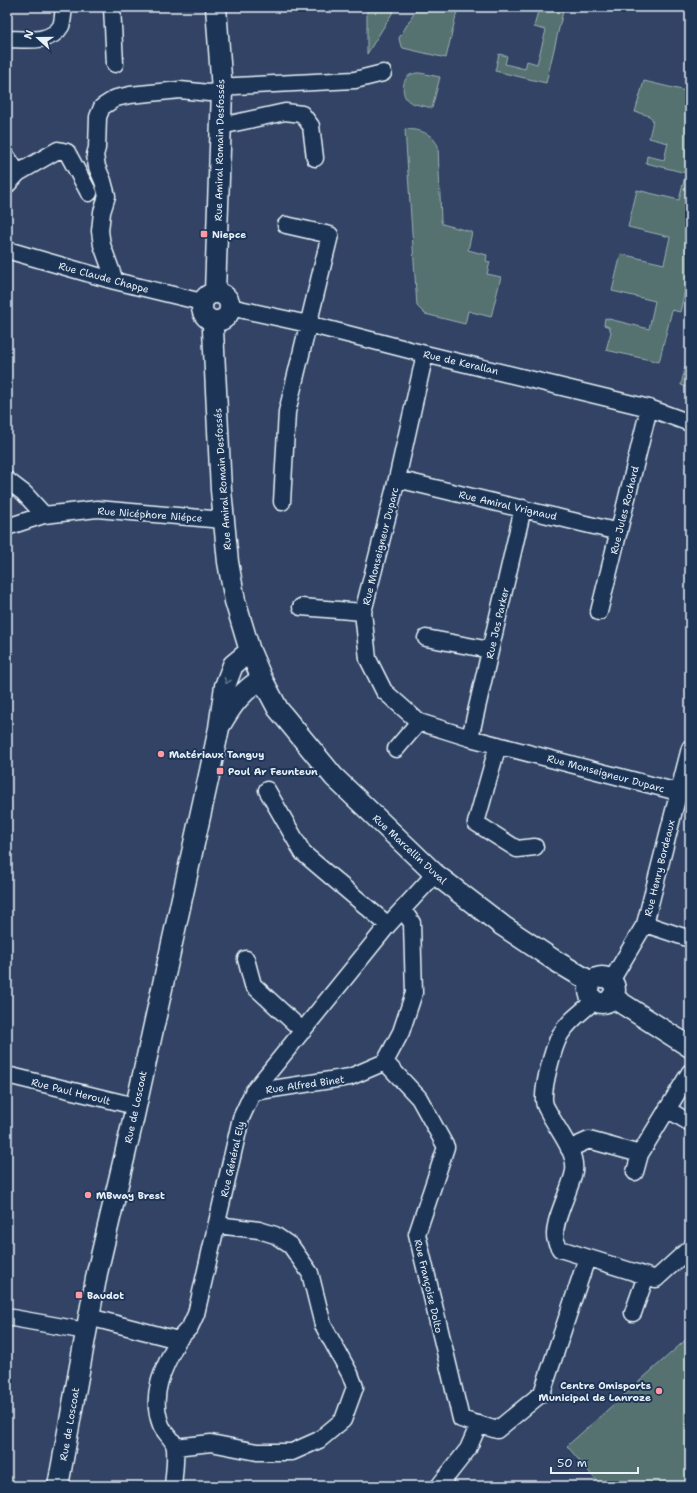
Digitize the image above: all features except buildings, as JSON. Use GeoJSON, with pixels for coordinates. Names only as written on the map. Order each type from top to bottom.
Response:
{"type":"FeatureCollection","features":[{"type":"Feature","properties":{"kind":"main road","name":"Rue Amiral Romain Desfossés"},"geometry":{"type":"LineString","coordinates":[[216,7],[222,90],[209,297],[202,310],[207,318],[214,321],[213,336],[223,520],[235,601],[250,651],[262,679]]}},
{"type":"Feature","properties":{"kind":"main road"},"geometry":{"type":"LineString","coordinates":[[209,297],[222,294],[226,296],[230,307],[228,314],[225,317],[218,321],[214,321]]}},
{"type":"Feature","properties":{"kind":"main road","name":"Rue de Loscoat"},"geometry":{"type":"LineString","coordinates":[[58,1486],[97,1273],[219,728],[225,686],[233,665],[250,651]]}},
{"type":"Feature","properties":{"kind":"main road","name":"Rue de Loscoat"},"geometry":{"type":"LineString","coordinates":[[219,728],[230,708],[245,690],[262,679]]}},
{"type":"Feature","properties":{"kind":"main road","name":"Rue Marcellin Duval"},"geometry":{"type":"LineString","coordinates":[[262,679],[278,708],[334,777],[435,874],[503,926],[690,1047]]}},
{"type":"Feature","properties":{"kind":"street"},"geometry":{"type":"LineString","coordinates":[[7,39],[46,38],[55,33],[61,25],[64,7]]}},
{"type":"Feature","properties":{"kind":"street"},"geometry":{"type":"LineString","coordinates":[[112,7],[114,64]]}},
{"type":"Feature","properties":{"kind":"street"},"geometry":{"type":"LineString","coordinates":[[115,281],[102,245],[100,231],[102,212],[107,196],[97,167],[95,155],[97,148],[98,116],[102,106],[116,98],[130,95],[180,90],[209,93],[235,86],[355,80],[383,73]]}},
{"type":"Feature","properties":{"kind":"street"},"geometry":{"type":"LineString","coordinates":[[220,126],[285,112],[302,114],[311,126],[315,158]]}},
{"type":"Feature","properties":{"kind":"street"},"geometry":{"type":"LineString","coordinates":[[7,185],[18,173],[58,150],[67,152],[90,194]]}},
{"type":"Feature","properties":{"kind":"street"},"geometry":{"type":"LineString","coordinates":[[7,157],[18,173]]}},
{"type":"Feature","properties":{"kind":"street"},"geometry":{"type":"LineString","coordinates":[[282,502],[287,412],[330,235],[286,225]]}},
{"type":"Feature","properties":{"kind":"street","name":"Rue Claude Chappe"},"geometry":{"type":"LineString","coordinates":[[7,250],[115,281],[209,297]]}},
{"type":"Feature","properties":{"kind":"street","name":"Rue de Kerallan"},"geometry":{"type":"LineString","coordinates":[[230,307],[308,324],[650,408],[690,423]]}},
{"type":"Feature","properties":{"kind":"street","name":"Rue Monseigneur Duparc"},"geometry":{"type":"LineString","coordinates":[[426,354],[397,479],[363,612],[368,659],[384,691],[419,722],[470,738],[678,792]]}},
{"type":"Feature","properties":{"kind":"street","name":"Rue Jules Rochard"},"geometry":{"type":"LineString","coordinates":[[599,612],[650,408]]}},
{"type":"Feature","properties":{"kind":"street","name":"Rue Amiral Vrignaud"},"geometry":{"type":"LineString","coordinates":[[397,479],[619,532]]}},
{"type":"Feature","properties":{"kind":"street"},"geometry":{"type":"LineString","coordinates":[[7,480],[24,493],[44,515]]}},
{"type":"Feature","properties":{"kind":"street","name":"Rue Jos Parker"},"geometry":{"type":"LineString","coordinates":[[470,738],[523,508]]}},
{"type":"Feature","properties":{"kind":"street","name":"Rue Nicéphore Niépce"},"geometry":{"type":"LineString","coordinates":[[7,527],[44,515],[96,509],[223,520]]}},
{"type":"Feature","properties":{"kind":"street"},"geometry":{"type":"LineString","coordinates":[[301,608],[363,612]]}},
{"type":"Feature","properties":{"kind":"street"},"geometry":{"type":"LineString","coordinates":[[426,638],[490,650]]}},
{"type":"Feature","properties":{"kind":"street"},"geometry":{"type":"LineString","coordinates":[[396,749],[419,722]]}},
{"type":"Feature","properties":{"kind":"street"},"geometry":{"type":"LineString","coordinates":[[498,745],[476,824],[517,849],[535,846]]}},
{"type":"Feature","properties":{"kind":"street","name":"Rue Henry Bordeaux"},"geometry":{"type":"LineString","coordinates":[[646,1276],[560,1249],[555,1241],[555,1230],[574,1171],[573,1160],[569,1149],[547,1110],[544,1101],[544,1091],[554,1048],[561,1034],[602,990],[645,924],[690,748]]}},
{"type":"Feature","properties":{"kind":"street"},"geometry":{"type":"LineString","coordinates":[[267,790],[303,853],[388,925]]}},
{"type":"Feature","properties":{"kind":"street","name":"Rue Général Ely"},"geometry":{"type":"LineString","coordinates":[[175,1447],[162,1426],[156,1405],[161,1377],[164,1367],[178,1340],[190,1327],[196,1314],[241,1118],[253,1092],[388,925],[435,874]]}},
{"type":"Feature","properties":{"kind":"street"},"geometry":{"type":"LineString","coordinates":[[385,1062],[401,1032],[414,993],[412,924],[403,910]]}},
{"type":"Feature","properties":{"kind":"street"},"geometry":{"type":"LineString","coordinates":[[645,924],[690,939]]}},
{"type":"Feature","properties":{"kind":"street"},"geometry":{"type":"LineString","coordinates":[[246,959],[253,985],[303,1031]]}},
{"type":"Feature","properties":{"kind":"street","name":"Rue Alfred Binet"},"geometry":{"type":"LineString","coordinates":[[253,1092],[350,1077],[385,1062]]}},
{"type":"Feature","properties":{"kind":"street","name":"Rue Françoise Dolto"},"geometry":{"type":"LineString","coordinates":[[385,1062],[419,1098],[446,1147],[417,1234],[461,1419],[497,1430],[542,1393],[587,1258]]}},
{"type":"Feature","properties":{"kind":"street"},"geometry":{"type":"LineString","coordinates":[[635,1172],[640,1154],[690,1072]]}},
{"type":"Feature","properties":{"kind":"street","name":"Rue Paul Heroult"},"geometry":{"type":"LineString","coordinates":[[7,1075],[135,1106]]}},
{"type":"Feature","properties":{"kind":"street"},"geometry":{"type":"LineString","coordinates":[[667,1109],[690,1123]]}},
{"type":"Feature","properties":{"kind":"street"},"geometry":{"type":"LineString","coordinates":[[569,1149],[589,1140],[640,1154]]}},
{"type":"Feature","properties":{"kind":"street"},"geometry":{"type":"LineString","coordinates":[[173,1486],[175,1447],[211,1443],[257,1452],[292,1452],[319,1440],[343,1420],[355,1387],[350,1374],[323,1325],[310,1273],[291,1246],[275,1235],[259,1230],[217,1225]]}},
{"type":"Feature","properties":{"kind":"street"},"geometry":{"type":"LineString","coordinates":[[633,1314],[646,1276],[656,1279],[690,1248]]}},
{"type":"Feature","properties":{"kind":"street"},"geometry":{"type":"LineString","coordinates":[[7,1317],[88,1324],[178,1340]]}},
{"type":"Feature","properties":{"kind":"street"},"geometry":{"type":"LineString","coordinates":[[439,1486],[468,1449],[479,1424]]}},
{"type":"Feature","properties":{"kind":"green space"},"geometry":{"type":"Polygon","coordinates":[[[367,7],[396,7],[367,54],[367,7]]]}},
{"type":"Feature","properties":{"kind":"green space"},"geometry":{"type":"Polygon","coordinates":[[[418,7],[458,7],[446,58],[403,48],[400,43],[399,38],[418,7]]]}},
{"type":"Feature","properties":{"kind":"green space"},"geometry":{"type":"Polygon","coordinates":[[[539,7],[564,7],[546,83],[495,71],[499,54],[507,56],[505,64],[525,69],[527,61],[537,64],[546,30],[534,27],[539,7]]]}},
{"type":"Feature","properties":{"kind":"green space"},"geometry":{"type":"Polygon","coordinates":[[[416,73],[440,77],[432,108],[412,103],[407,100],[405,96],[403,88],[405,81],[407,77],[416,73]]]}},
{"type":"Feature","properties":{"kind":"green space"},"geometry":{"type":"Polygon","coordinates":[[[644,81],[690,92],[690,270],[680,312],[672,310],[659,362],[606,350],[611,332],[609,327],[604,325],[605,318],[649,329],[655,301],[612,291],[621,254],[664,264],[670,237],[628,227],[637,190],[679,200],[686,173],[646,163],[647,156],[664,160],[668,143],[649,138],[652,122],[651,117],[635,112],[644,81]]]}},
{"type":"Feature","properties":{"kind":"green space"},"geometry":{"type":"Polygon","coordinates":[[[405,129],[416,130],[428,135],[438,146],[442,224],[472,232],[468,250],[487,255],[486,261],[490,262],[487,274],[501,277],[491,317],[468,311],[465,324],[425,314],[417,306],[405,129]]]}},
{"type":"Feature","properties":{"kind":"green space"},"geometry":{"type":"Polygon","coordinates":[[[690,347],[690,388],[681,385],[690,347]]]}},
{"type":"Feature","properties":{"kind":"green space","name":"Centre Omisports Municipal de Lanroze"},"geometry":{"type":"Polygon","coordinates":[[[690,1336],[690,1486],[601,1486],[567,1446],[690,1336]]]}},
{"type":"Feature","properties":{"kind":"place","name":"Niepce"},"geometry":{"type":"Point","coordinates":[204,234]}},
{"type":"Feature","properties":{"kind":"place","name":"Matériaux Tanguy"},"geometry":{"type":"Point","coordinates":[161,754]}},
{"type":"Feature","properties":{"kind":"place","name":"Poul Ar Feunteun"},"geometry":{"type":"Point","coordinates":[220,771]}},
{"type":"Feature","properties":{"kind":"place","name":"MBway Brest"},"geometry":{"type":"Point","coordinates":[88,1195]}},
{"type":"Feature","properties":{"kind":"place","name":"Baudot"},"geometry":{"type":"Point","coordinates":[79,1295]}},
{"type":"Feature","properties":{"kind":"place","name":"Centre Omisports Municipal de Lanroze"},"geometry":{"type":"Point","coordinates":[659,1391]}}]}
